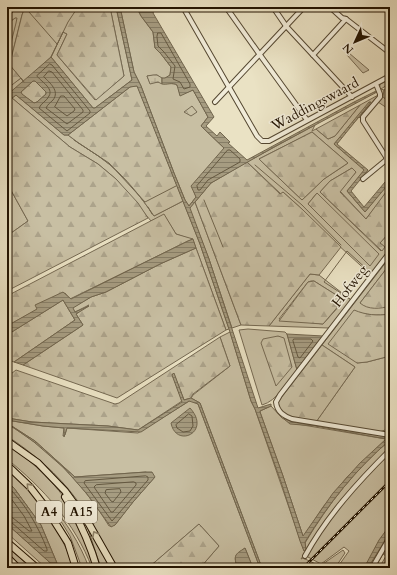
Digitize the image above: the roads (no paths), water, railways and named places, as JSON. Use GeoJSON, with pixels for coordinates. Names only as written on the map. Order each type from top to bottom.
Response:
{"type":"FeatureCollection","features":[{"type":"Feature","properties":{"kind":"highway","name":"A15"},"geometry":{"type":"LineString","coordinates":[[7,441],[38,463],[65,490],[90,524],[114,568]]}},
{"type":"Feature","properties":{"kind":"highway","name":"A15"},"geometry":{"type":"LineString","coordinates":[[38,463],[60,489],[79,519],[92,550],[97,568]]}},
{"type":"Feature","properties":{"kind":"highway","name":"A4"},"geometry":{"type":"LineString","coordinates":[[7,465],[30,487],[44,505],[68,543],[76,568]]}},
{"type":"Feature","properties":{"kind":"highway"},"geometry":{"type":"LineString","coordinates":[[7,542],[37,568]]}},
{"type":"Feature","properties":{"kind":"highway"},"geometry":{"type":"LineString","coordinates":[[7,557],[18,568]]}},
{"type":"Feature","properties":{"kind":"street"},"geometry":{"type":"LineString","coordinates":[[183,7],[230,88]]}},
{"type":"Feature","properties":{"kind":"street"},"geometry":{"type":"LineString","coordinates":[[226,7],[308,120]]}},
{"type":"Feature","properties":{"kind":"street"},"geometry":{"type":"LineString","coordinates":[[273,7],[286,26],[352,97]]}},
{"type":"Feature","properties":{"kind":"street"},"geometry":{"type":"LineString","coordinates":[[215,102],[230,88],[304,7]]}},
{"type":"Feature","properties":{"kind":"street"},"geometry":{"type":"LineString","coordinates":[[330,7],[342,18],[346,19],[390,53]]}},
{"type":"Feature","properties":{"kind":"street"},"geometry":{"type":"LineString","coordinates":[[313,55],[346,19]]}},
{"type":"Feature","properties":{"kind":"street","name":"Waddingswaard"},"geometry":{"type":"LineString","coordinates":[[230,88],[257,136],[262,141],[269,141],[390,76]]}},
{"type":"Feature","properties":{"kind":"street"},"geometry":{"type":"LineString","coordinates":[[363,179],[386,160],[386,157],[363,121],[363,117],[380,97],[376,84]]}},
{"type":"Feature","properties":{"kind":"street","name":"Hofweg"},"geometry":{"type":"LineString","coordinates":[[389,435],[292,419],[283,414],[276,402],[390,252]]}},
{"type":"Feature","properties":{"kind":"street"},"geometry":{"type":"LineString","coordinates":[[305,556],[341,502],[390,450]]}},
{"type":"Feature","properties":{"kind":"street"},"geometry":{"type":"LineString","coordinates":[[372,568],[390,536]]}},
{"type":"Feature","properties":{"kind":"water"},"geometry":{"type":"Polygon","coordinates":[[[116,7],[120,7],[134,72],[141,86],[185,200],[189,206],[196,197],[191,186],[224,148],[201,126],[208,117],[193,90],[180,96],[177,85],[162,84],[162,78],[170,75],[171,67],[155,48],[153,32],[139,12],[141,7],[160,7],[153,13],[214,117],[206,126],[217,136],[220,132],[230,142],[228,143],[247,160],[354,102],[376,91],[377,92],[274,147],[211,183],[190,208],[209,259],[258,408],[271,404],[271,406],[260,412],[303,536],[333,493],[360,463],[386,439],[315,426],[290,424],[284,418],[292,422],[390,436],[390,440],[365,463],[333,500],[305,542],[306,550],[304,551],[281,482],[251,401],[229,329],[200,244],[137,86],[130,87],[68,135],[64,135],[16,95],[7,102],[7,95],[51,57],[93,108],[132,80],[116,7]],[[33,81],[21,92],[34,103],[46,94],[46,92],[35,81],[33,81]]]}},
{"type":"Feature","properties":{"kind":"water"},"geometry":{"type":"Polygon","coordinates":[[[369,102],[371,102],[337,144],[368,170],[351,191],[364,207],[385,182],[390,186],[390,189],[386,187],[365,212],[347,191],[364,170],[334,144],[369,102]]]}},
{"type":"Feature","properties":{"kind":"water"},"geometry":{"type":"Polygon","coordinates":[[[193,239],[196,248],[160,264],[106,292],[91,297],[73,308],[75,312],[89,306],[76,314],[83,325],[23,365],[14,362],[75,320],[63,300],[7,335],[7,326],[37,309],[35,305],[63,292],[71,299],[193,239]]]}},
{"type":"Feature","properties":{"kind":"water"},"geometry":{"type":"Polygon","coordinates":[[[287,334],[323,336],[297,370],[287,334]]]}},
{"type":"Feature","properties":{"kind":"water"},"geometry":{"type":"Polygon","coordinates":[[[174,373],[184,400],[191,398],[200,403],[262,568],[260,568],[198,404],[189,401],[141,432],[67,428],[64,437],[64,428],[7,420],[7,418],[32,422],[108,426],[138,430],[182,402],[172,375],[174,373]]]}},
{"type":"Feature","properties":{"kind":"water"},"geometry":{"type":"Polygon","coordinates":[[[190,408],[196,417],[197,424],[195,430],[191,434],[185,436],[179,435],[174,431],[171,423],[190,408]]]}},
{"type":"Feature","properties":{"kind":"water"},"geometry":{"type":"Polygon","coordinates":[[[7,423],[35,441],[75,477],[152,472],[155,477],[115,525],[111,527],[87,494],[64,468],[34,442],[7,423]]]}},
{"type":"Feature","properties":{"kind":"water"},"geometry":{"type":"Polygon","coordinates":[[[7,481],[14,488],[41,525],[59,568],[56,568],[7,524],[7,481]]]}},
{"type":"Feature","properties":{"kind":"water"},"geometry":{"type":"Polygon","coordinates":[[[390,525],[387,535],[368,568],[364,568],[379,540],[390,525]]]}},
{"type":"Feature","properties":{"kind":"water"},"geometry":{"type":"Polygon","coordinates":[[[245,548],[253,568],[237,568],[235,560],[236,556],[245,548]]]}},
{"type":"Feature","properties":{"kind":"waterway"},"geometry":{"type":"LineString","coordinates":[[7,18],[18,7]]}},
{"type":"Feature","properties":{"kind":"waterway"},"geometry":{"type":"LineString","coordinates":[[51,57],[68,22],[78,7]]}},
{"type":"Feature","properties":{"kind":"waterway"},"geometry":{"type":"LineString","coordinates":[[29,12],[57,44]]}},
{"type":"Feature","properties":{"kind":"waterway"},"geometry":{"type":"LineString","coordinates":[[9,64],[24,82]]}},
{"type":"Feature","properties":{"kind":"waterway"},"geometry":{"type":"LineString","coordinates":[[74,140],[109,163],[145,202],[176,186]]}},
{"type":"Feature","properties":{"kind":"waterway"},"geometry":{"type":"LineString","coordinates":[[255,165],[302,205],[341,245]]}},
{"type":"Feature","properties":{"kind":"waterway"},"geometry":{"type":"LineString","coordinates":[[204,200],[223,247]]}},
{"type":"Feature","properties":{"kind":"waterway"},"geometry":{"type":"LineString","coordinates":[[148,207],[152,214]]}},
{"type":"Feature","properties":{"kind":"waterway"},"geometry":{"type":"LineString","coordinates":[[350,299],[324,282],[347,251],[370,272]]}},
{"type":"Feature","properties":{"kind":"railway"},"geometry":{"type":"LineString","coordinates":[[303,568],[390,481]]}}]}
